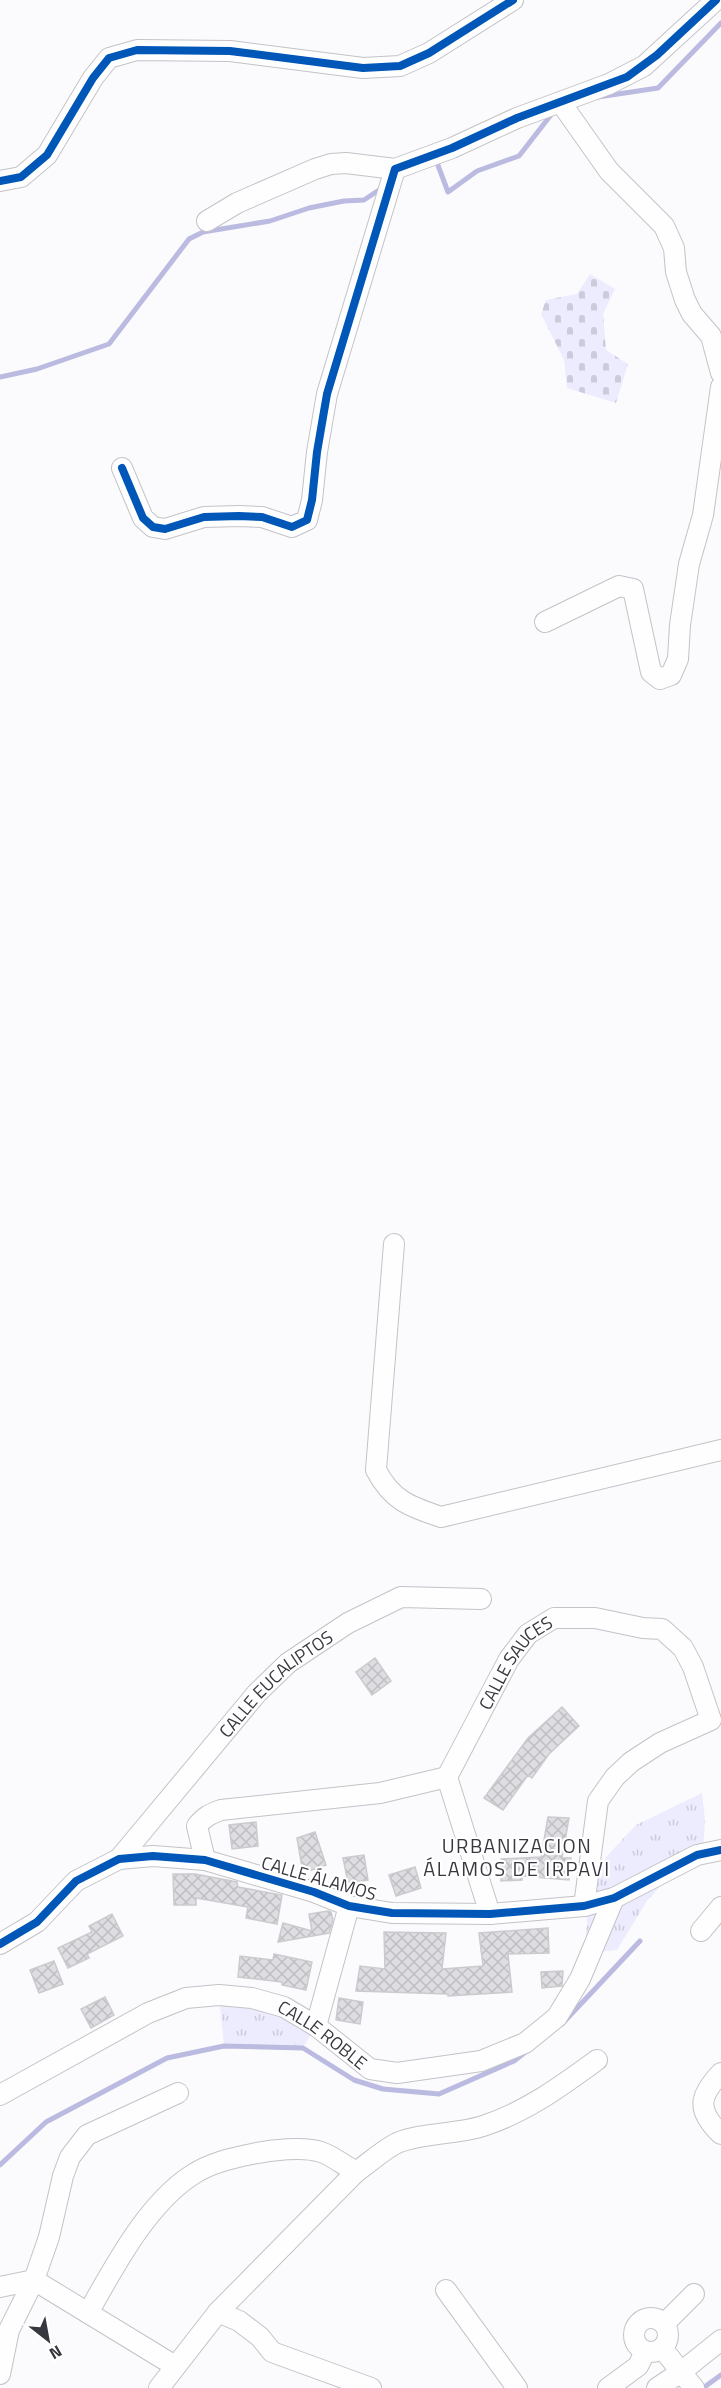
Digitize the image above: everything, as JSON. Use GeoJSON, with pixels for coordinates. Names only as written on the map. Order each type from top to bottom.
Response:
{"type":"FeatureCollection","features":[{"type":"Feature","properties":{"kind":"street"},"geometry":{"type":"LineString","coordinates":[[0,181],[21,177],[47,155],[93,78],[109,58],[137,50],[230,51],[363,68],[400,66],[429,53],[513,0]]}},
{"type":"Feature","properties":{"kind":"street"},"geometry":{"type":"LineString","coordinates":[[207,221],[237,203],[298,175],[331,164],[362,164],[395,169],[452,148],[517,118],[627,77],[644,66],[716,0]]}},
{"type":"Feature","properties":{"kind":"street"},"geometry":{"type":"LineString","coordinates":[[561,103],[609,171],[664,226],[674,248],[676,272],[685,300],[692,314],[711,336],[721,373]]}},
{"type":"Feature","properties":{"kind":"street"},"geometry":{"type":"LineString","coordinates":[[122,468],[143,518],[153,527],[165,529],[204,517],[262,517],[292,527],[307,520],[312,500],[327,394],[395,169]]}},
{"type":"Feature","properties":{"kind":"street"},"geometry":{"type":"LineString","coordinates":[[545,621],[619,586],[633,589],[651,672],[660,679],[671,675],[678,659],[680,625],[689,564],[712,514],[721,387]]}},
{"type":"Feature","properties":{"kind":"street"},"geometry":{"type":"LineString","coordinates":[[394,1244],[376,1470],[383,1482],[408,1506],[441,1517],[721,1450]]}},
{"type":"Feature","properties":{"kind":"street","name":"CALLE EUCALIPTOS"},"geometry":{"type":"LineString","coordinates":[[119,1859],[257,1693],[288,1662],[348,1623],[400,1597],[481,1599]]}},
{"type":"Feature","properties":{"kind":"street","name":"CALLE SAUCES"},"geometry":{"type":"LineString","coordinates":[[447,1777],[509,1659],[528,1634],[554,1617],[595,1618],[643,1628],[662,1629],[683,1648],[693,1667],[711,1720],[660,1743],[631,1762],[615,1777],[598,1801],[584,1906]]}},
{"type":"Feature","properties":{"kind":"street"},"geometry":{"type":"LineString","coordinates":[[205,1860],[197,1826],[203,1818],[221,1810],[380,1793],[447,1777],[490,1914]]}},
{"type":"Feature","properties":{"kind":"street","name":"CALLE ÁLAMOS"},"geometry":{"type":"LineString","coordinates":[[0,1944],[37,1922],[76,1881],[119,1859],[153,1856],[205,1860],[314,1892],[349,1905],[392,1913],[490,1914],[584,1906],[614,1898],[697,1856],[721,1850]]}},
{"type":"Feature","properties":{"kind":"street","name":"CALLE ROBLE"},"geometry":{"type":"LineString","coordinates":[[0,2095],[148,2013],[186,1998],[219,1995],[252,1998],[284,2007],[316,2026],[370,2068],[397,2073],[481,2061],[525,2043],[557,2017],[580,1979],[614,1898]]}},
{"type":"Feature","properties":{"kind":"street"},"geometry":{"type":"LineString","coordinates":[[316,2026],[349,1905]]}},
{"type":"Feature","properties":{"kind":"street"},"geometry":{"type":"LineString","coordinates":[[700,1931],[721,1907]]}},
{"type":"Feature","properties":{"kind":"street"},"geometry":{"type":"LineString","coordinates":[[159,2388],[218,2312],[356,2172],[397,2144],[480,2127],[517,2113],[552,2094],[597,2060]]}},
{"type":"Feature","properties":{"kind":"street"},"geometry":{"type":"LineString","coordinates":[[721,2073],[704,2095],[702,2103],[704,2114],[721,2134]]}},
{"type":"Feature","properties":{"kind":"street"},"geometry":{"type":"LineString","coordinates":[[0,2374],[9,2330],[34,2280],[49,2236],[63,2176],[76,2150],[87,2135],[178,2093]]}},
{"type":"Feature","properties":{"kind":"street"},"geometry":{"type":"LineString","coordinates":[[88,2313],[142,2226],[183,2181],[202,2169],[260,2152],[299,2150],[320,2151],[356,2172]]}},
{"type":"Feature","properties":{"kind":"street"},"geometry":{"type":"LineString","coordinates":[[0,2287],[34,2280],[176,2366]]}},
{"type":"Feature","properties":{"kind":"street"},"geometry":{"type":"LineString","coordinates":[[446,2290],[517,2388]]}},
{"type":"Feature","properties":{"kind":"street"},"geometry":{"type":"LineString","coordinates":[[664,2324],[694,2294]]}},
{"type":"Feature","properties":{"kind":"street"},"geometry":{"type":"LineString","coordinates":[[218,2312],[238,2321],[260,2337],[272,2352],[371,2388]]}},
{"type":"Feature","properties":{"kind":"street"},"geometry":{"type":"LineString","coordinates":[[608,2388],[638,2366],[654,2350],[667,2341],[668,2332],[664,2324],[657,2319],[648,2319],[640,2323],[635,2330],[634,2339],[638,2347],[654,2350],[687,2379]]}},
{"type":"Feature","properties":{"kind":"street"},"geometry":{"type":"LineString","coordinates":[[657,2388],[687,2379],[721,2340]]}},
{"type":"Feature","properties":{"kind":"green space"},"geometry":{"type":"Polygon","coordinates":[[[590,274],[615,289],[603,314],[606,350],[628,364],[616,403],[567,388],[564,360],[541,314],[546,300],[577,294],[590,274]]]}},
{"type":"Feature","properties":{"kind":"green space"},"geometry":{"type":"Polygon","coordinates":[[[702,1793],[705,1820],[703,1851],[673,1872],[647,1901],[617,1950],[585,1953],[589,1889],[606,1857],[636,1825],[702,1793]]]}},
{"type":"Feature","properties":{"kind":"green space"},"geometry":{"type":"Polygon","coordinates":[[[219,1995],[316,2026],[303,2048],[224,2046],[219,1995]]]}},
{"type":"Feature","properties":{"kind":"building"},"geometry":{"type":"Polygon","coordinates":[[[375,1658],[391,1681],[372,1695],[356,1672],[375,1658]]]}},
{"type":"Feature","properties":{"kind":"building"},"geometry":{"type":"Polygon","coordinates":[[[562,1707],[579,1726],[549,1754],[532,1778],[528,1775],[503,1810],[484,1798],[528,1738],[562,1707]]]}},
{"type":"Feature","properties":{"kind":"building"},"geometry":{"type":"Polygon","coordinates":[[[548,1817],[569,1818],[562,1858],[571,1858],[569,1880],[522,1876],[522,1880],[501,1881],[501,1859],[541,1857],[548,1817]]]}},
{"type":"Feature","properties":{"kind":"building"},"geometry":{"type":"Polygon","coordinates":[[[256,1822],[258,1846],[232,1849],[229,1825],[256,1822]]]}},
{"type":"Feature","properties":{"kind":"building"},"geometry":{"type":"Polygon","coordinates":[[[315,1832],[326,1865],[303,1873],[297,1838],[315,1832]]]}},
{"type":"Feature","properties":{"kind":"building"},"geometry":{"type":"Polygon","coordinates":[[[364,1855],[368,1880],[348,1883],[343,1858],[364,1855]]]}},
{"type":"Feature","properties":{"kind":"building"},"geometry":{"type":"Polygon","coordinates":[[[415,1867],[421,1888],[396,1896],[389,1875],[415,1867]]]}},
{"type":"Feature","properties":{"kind":"building"},"geometry":{"type":"Polygon","coordinates":[[[173,1874],[195,1874],[237,1882],[238,1887],[282,1895],[277,1924],[246,1918],[248,1907],[196,1898],[196,1905],[174,1905],[173,1874]]]}},
{"type":"Feature","properties":{"kind":"building"},"geometry":{"type":"Polygon","coordinates":[[[331,1912],[333,1920],[329,1933],[278,1942],[283,1923],[312,1931],[309,1914],[331,1912]]]}},
{"type":"Feature","properties":{"kind":"building"},"geometry":{"type":"Polygon","coordinates":[[[112,1914],[123,1936],[87,1954],[89,1958],[68,1968],[58,1948],[92,1932],[89,1926],[112,1914]]]}},
{"type":"Feature","properties":{"kind":"building"},"geometry":{"type":"Polygon","coordinates":[[[548,1928],[549,1953],[508,1954],[512,1992],[448,1996],[448,1994],[356,1991],[360,1966],[385,1969],[384,1932],[446,1933],[442,1969],[483,1966],[479,1933],[548,1928]]]}},
{"type":"Feature","properties":{"kind":"building"},"geometry":{"type":"Polygon","coordinates":[[[274,1954],[312,1962],[306,1990],[282,1985],[282,1982],[238,1977],[240,1956],[273,1960],[274,1954]]]}},
{"type":"Feature","properties":{"kind":"building"},"geometry":{"type":"Polygon","coordinates":[[[54,1961],[63,1984],[39,1993],[30,1970],[54,1961]]]}},
{"type":"Feature","properties":{"kind":"building"},"geometry":{"type":"Polygon","coordinates":[[[563,1971],[562,1986],[542,1988],[541,1972],[563,1971]]]}},
{"type":"Feature","properties":{"kind":"building"},"geometry":{"type":"Polygon","coordinates":[[[105,1997],[114,2015],[91,2028],[81,2009],[105,1997]]]}},
{"type":"Feature","properties":{"kind":"building"},"geometry":{"type":"Polygon","coordinates":[[[339,1998],[363,2002],[360,2024],[336,2020],[339,1998]]]}},
{"type":"Feature","properties":{"kind":"waterway"},"geometry":{"type":"LineString","coordinates":[[598,97],[658,88],[721,23]]}},
{"type":"Feature","properties":{"kind":"waterway"},"geometry":{"type":"LineString","coordinates":[[436,160],[448,192],[477,171],[519,156],[554,111]]}},
{"type":"Feature","properties":{"kind":"waterway"},"geometry":{"type":"LineString","coordinates":[[0,377],[37,369],[109,344],[189,239],[203,232],[270,221],[309,208],[344,201],[364,200],[382,188]]}},
{"type":"Feature","properties":{"kind":"waterway"},"geometry":{"type":"LineString","coordinates":[[562,2024],[640,1941]]}},
{"type":"Feature","properties":{"kind":"waterway"},"geometry":{"type":"LineString","coordinates":[[0,2165],[46,2122],[167,2058],[224,2046],[303,2048],[354,2080],[383,2089],[439,2094],[514,2061],[528,2050]]}},
{"type":"Feature","properties":{"kind":"waterway"},"geometry":{"type":"LineString","coordinates":[[703,2388],[721,2375]]}},
{"type":"Feature","properties":{"kind":"cycle path"},"geometry":{"type":"LineString","coordinates":[[0,181],[21,177],[47,155],[93,78],[109,58],[137,50],[230,51],[363,68],[400,66],[429,53],[513,0]]}},
{"type":"Feature","properties":{"kind":"cycle path"},"geometry":{"type":"LineString","coordinates":[[122,468],[143,518],[153,527],[165,529],[204,517],[262,517],[292,527],[307,520],[312,500],[327,394],[395,169],[452,148],[517,118],[627,77],[657,55],[716,0]]}},
{"type":"Feature","properties":{"kind":"cycle path"},"geometry":{"type":"LineString","coordinates":[[0,1944],[37,1922],[76,1881],[119,1859],[153,1856],[205,1860],[314,1892],[349,1906],[392,1913],[490,1914],[584,1906],[614,1898],[697,1855],[721,1850]]}},
{"type":"Feature","properties":{"kind":"district","name":"URBANIZACION ÁLAMOS DE IRPAVI"},"geometry":{"type":"Point","coordinates":[517,1856]}}]}
